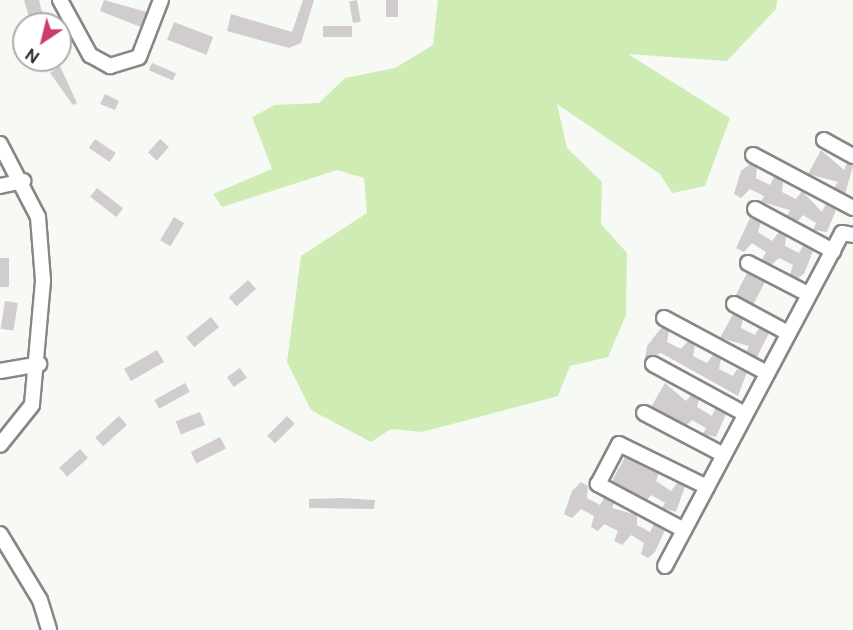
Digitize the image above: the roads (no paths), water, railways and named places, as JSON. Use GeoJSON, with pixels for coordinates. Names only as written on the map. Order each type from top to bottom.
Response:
{"type":"FeatureCollection","features":[{"type":"Feature","properties":{"kind":"street"},"geometry":{"type":"LineString","coordinates":[[60,0],[90,55],[110,66],[139,57],[161,0]]}},
{"type":"Feature","properties":{"kind":"street"},"geometry":{"type":"LineString","coordinates":[[824,140],[853,156]]}},
{"type":"Feature","properties":{"kind":"street"},"geometry":{"type":"LineString","coordinates":[[0,144],[23,181],[41,235],[39,364],[31,408],[0,445]]}},
{"type":"Feature","properties":{"kind":"street"},"geometry":{"type":"LineString","coordinates":[[665,566],[808,294],[833,251],[848,234],[853,210],[753,155]]}},
{"type":"Feature","properties":{"kind":"street"},"geometry":{"type":"LineString","coordinates":[[0,186],[23,181]]}},
{"type":"Feature","properties":{"kind":"street"},"geometry":{"type":"LineString","coordinates":[[755,209],[833,251]]}},
{"type":"Feature","properties":{"kind":"street"},"geometry":{"type":"LineString","coordinates":[[748,263],[808,294]]}},
{"type":"Feature","properties":{"kind":"street"},"geometry":{"type":"LineString","coordinates":[[734,304],[788,333]]}},
{"type":"Feature","properties":{"kind":"street"},"geometry":{"type":"LineString","coordinates":[[664,318],[767,373]]}},
{"type":"Feature","properties":{"kind":"street"},"geometry":{"type":"LineString","coordinates":[[0,372],[39,364]]}},
{"type":"Feature","properties":{"kind":"street"},"geometry":{"type":"LineString","coordinates":[[652,364],[745,414]]}},
{"type":"Feature","properties":{"kind":"street"},"geometry":{"type":"LineString","coordinates":[[644,413],[724,455]]}},
{"type":"Feature","properties":{"kind":"street"},"geometry":{"type":"LineString","coordinates":[[684,530],[598,484],[619,444],[707,487]]}},
{"type":"Feature","properties":{"kind":"street"},"geometry":{"type":"LineString","coordinates":[[0,534],[40,600],[49,630]]}}]}
